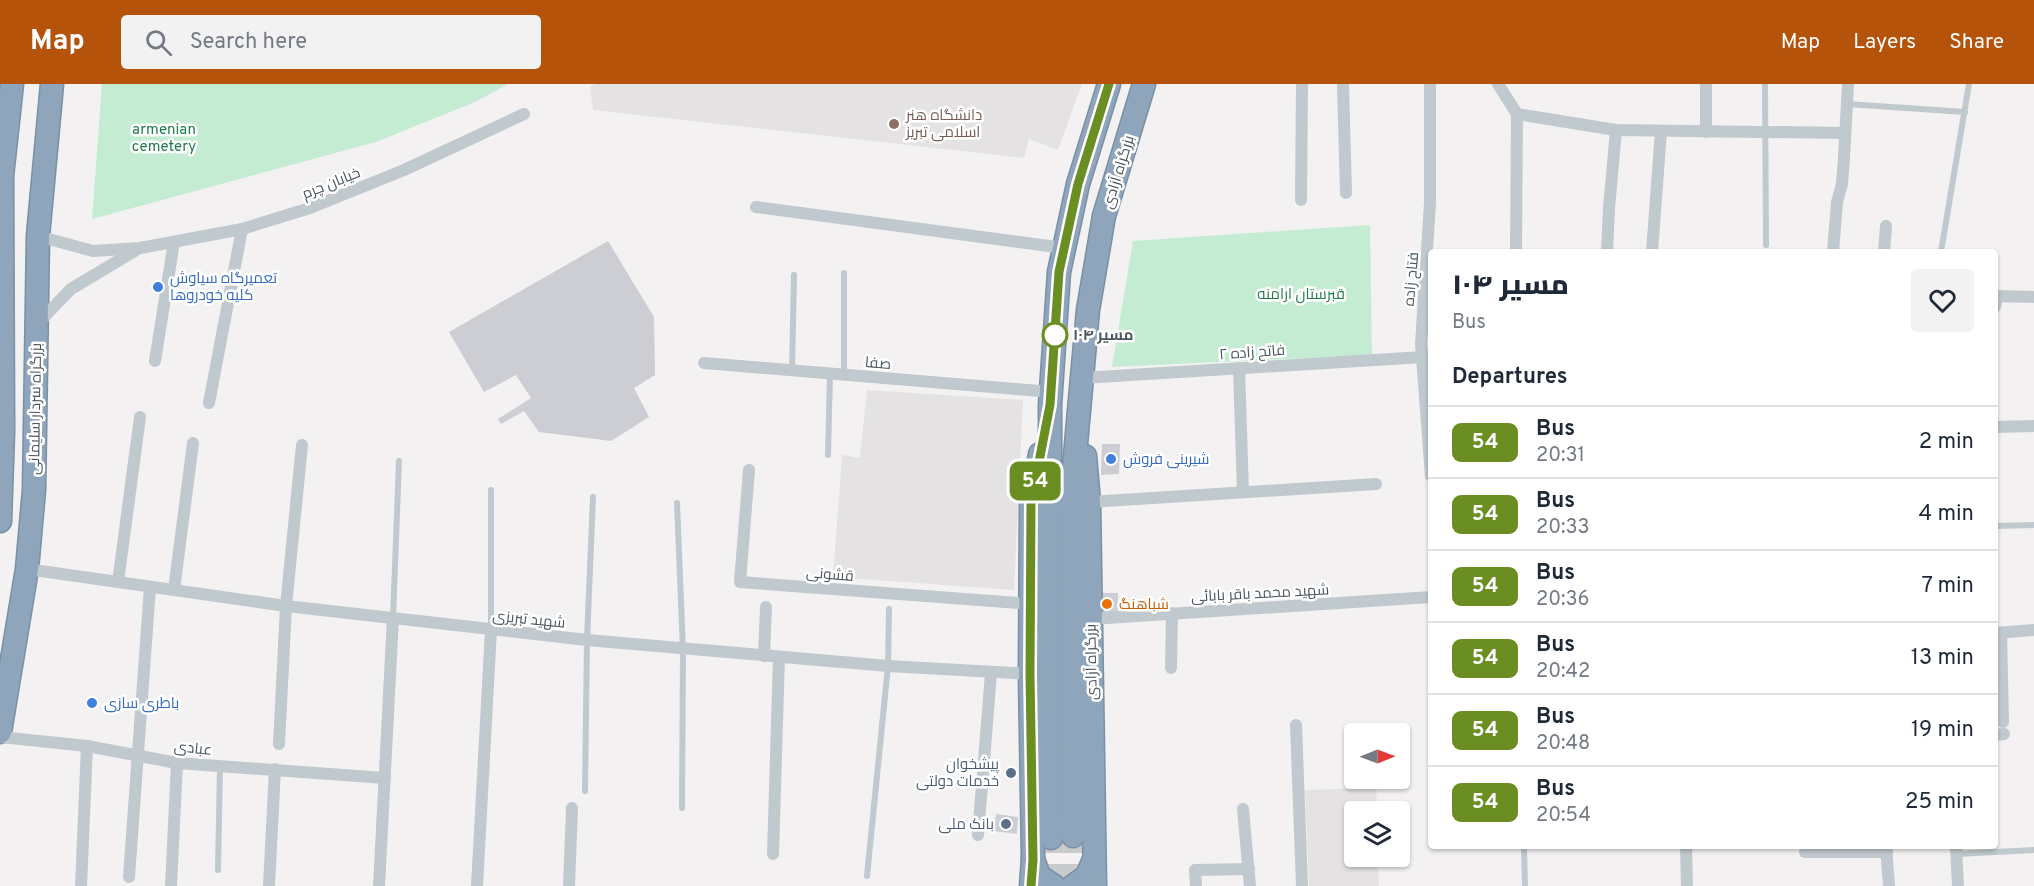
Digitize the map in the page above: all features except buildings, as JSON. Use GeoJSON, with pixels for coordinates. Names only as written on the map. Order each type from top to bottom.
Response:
{"type":"FeatureCollection","features":[{"type":"Feature","properties":{"kind":"highway","name":"بزرگراه سردار سلیمانی"},"geometry":{"type":"LineString","coordinates":[[0,518],[3,431],[2,176],[12,84]]}},
{"type":"Feature","properties":{"kind":"highway","name":"بزرگراه سردار سلیمانی"},"geometry":{"type":"LineString","coordinates":[[0,732],[27,569],[34,490],[38,236],[52,84]]}},
{"type":"Feature","properties":{"kind":"highway","name":"بزرگراه آزادی"},"geometry":{"type":"LineString","coordinates":[[1109,84],[1078,184],[1059,272],[1050,398],[1062,837],[1072,489],[1088,310],[1104,216],[1144,84]]}},
{"type":"Feature","properties":{"kind":"highway","name":"بزرگراه آزادی"},"geometry":{"type":"LineString","coordinates":[[1031,886],[1033,860],[1030,674],[1031,503],[1050,398]]}},
{"type":"Feature","properties":{"kind":"highway","name":"بزرگراه آزادی"},"geometry":{"type":"LineString","coordinates":[[1080,403],[1089,502],[1095,886]]}},
{"type":"Feature","properties":{"kind":"highway"},"geometry":{"type":"LineString","coordinates":[[1073,886],[1087,876],[1094,859]]}},
{"type":"Feature","properties":{"kind":"highway"},"geometry":{"type":"LineString","coordinates":[[1033,860],[1039,876],[1054,886]]}},
{"type":"Feature","properties":{"kind":"street"},"geometry":{"type":"LineString","coordinates":[[1301,200],[1302,84]]}},
{"type":"Feature","properties":{"kind":"street"},"geometry":{"type":"LineString","coordinates":[[1343,84],[1346,193]]}},
{"type":"Feature","properties":{"kind":"street","name":"فتاح زاده"},"geometry":{"type":"LineString","coordinates":[[1428,431],[1422,323],[1430,203],[1430,84]]}},
{"type":"Feature","properties":{"kind":"street"},"geometry":{"type":"LineString","coordinates":[[1498,84],[1517,114],[1516,249]]}},
{"type":"Feature","properties":{"kind":"street"},"geometry":{"type":"LineString","coordinates":[[1706,84],[1706,132]]}},
{"type":"Feature","properties":{"kind":"street"},"geometry":{"type":"LineString","coordinates":[[1833,249],[1837,202],[1842,184],[1848,84]]}},
{"type":"Feature","properties":{"kind":"street","name":"خیابان چرم"},"geometry":{"type":"LineString","coordinates":[[140,248],[242,230],[310,208],[404,170],[524,114]]}},
{"type":"Feature","properties":{"kind":"street"},"geometry":{"type":"LineString","coordinates":[[1517,114],[1616,130],[1845,133]]}},
{"type":"Feature","properties":{"kind":"street"},"geometry":{"type":"LineString","coordinates":[[1607,249],[1616,130]]}},
{"type":"Feature","properties":{"kind":"street"},"geometry":{"type":"LineString","coordinates":[[1652,249],[1661,131]]}},
{"type":"Feature","properties":{"kind":"street"},"geometry":{"type":"LineString","coordinates":[[756,207],[1064,248]]}},
{"type":"Feature","properties":{"kind":"street"},"geometry":{"type":"LineString","coordinates":[[1884,249],[1886,226]]}},
{"type":"Feature","properties":{"kind":"street"},"geometry":{"type":"LineString","coordinates":[[209,403],[242,230]]}},
{"type":"Feature","properties":{"kind":"street"},"geometry":{"type":"LineString","coordinates":[[38,236],[93,251],[140,248]]}},
{"type":"Feature","properties":{"kind":"street"},"geometry":{"type":"LineString","coordinates":[[155,360],[174,242]]}},
{"type":"Feature","properties":{"kind":"street"},"geometry":{"type":"LineString","coordinates":[[37,325],[71,289],[140,248]]}},
{"type":"Feature","properties":{"kind":"street"},"geometry":{"type":"LineString","coordinates":[[1998,296],[2034,297]]}},
{"type":"Feature","properties":{"kind":"street","name":"فاتح زاده ۲"},"geometry":{"type":"LineString","coordinates":[[1082,378],[1423,357]]}},
{"type":"Feature","properties":{"kind":"street","name":"صفا"},"geometry":{"type":"LineString","coordinates":[[704,363],[843,375],[1050,398]]}},
{"type":"Feature","properties":{"kind":"street"},"geometry":{"type":"LineString","coordinates":[[1239,368],[1243,492]]}},
{"type":"Feature","properties":{"kind":"street"},"geometry":{"type":"LineString","coordinates":[[118,582],[140,417]]}},
{"type":"Feature","properties":{"kind":"street"},"geometry":{"type":"LineString","coordinates":[[1998,427],[2034,426]]}},
{"type":"Feature","properties":{"kind":"street"},"geometry":{"type":"LineString","coordinates":[[174,590],[192,443]]}},
{"type":"Feature","properties":{"kind":"street"},"geometry":{"type":"LineString","coordinates":[[279,744],[286,606],[302,445]]}},
{"type":"Feature","properties":{"kind":"street","name":"قشونی"},"geometry":{"type":"LineString","coordinates":[[749,470],[741,582],[1030,604]]}},
{"type":"Feature","properties":{"kind":"street"},"geometry":{"type":"LineString","coordinates":[[1089,502],[1376,484]]}},
{"type":"Feature","properties":{"kind":"street","name":"شهید تبریزی"},"geometry":{"type":"LineString","coordinates":[[27,569],[286,606],[586,640],[888,666],[1030,674]]}},
{"type":"Feature","properties":{"kind":"street"},"geometry":{"type":"LineString","coordinates":[[129,877],[150,587]]}},
{"type":"Feature","properties":{"kind":"street","name":"شهید محمد باقر بابائی"},"geometry":{"type":"LineString","coordinates":[[1091,619],[1428,597]]}},
{"type":"Feature","properties":{"kind":"street"},"geometry":{"type":"LineString","coordinates":[[764,656],[766,607]]}},
{"type":"Feature","properties":{"kind":"street"},"geometry":{"type":"LineString","coordinates":[[1171,668],[1172,613]]}},
{"type":"Feature","properties":{"kind":"street"},"geometry":{"type":"LineString","coordinates":[[379,886],[393,618]]}},
{"type":"Feature","properties":{"kind":"street"},"geometry":{"type":"LineString","coordinates":[[477,886],[491,630]]}},
{"type":"Feature","properties":{"kind":"street"},"geometry":{"type":"LineString","coordinates":[[2000,730],[1998,633],[2034,630]]}},
{"type":"Feature","properties":{"kind":"street"},"geometry":{"type":"LineString","coordinates":[[773,854],[779,657]]}},
{"type":"Feature","properties":{"kind":"street"},"geometry":{"type":"LineString","coordinates":[[978,835],[991,673]]}},
{"type":"Feature","properties":{"kind":"street"},"geometry":{"type":"LineString","coordinates":[[1296,725],[1302,886]]}},
{"type":"Feature","properties":{"kind":"street","name":"عبادی"},"geometry":{"type":"LineString","coordinates":[[0,737],[87,746],[177,763],[385,778]]}},
{"type":"Feature","properties":{"kind":"street"},"geometry":{"type":"LineString","coordinates":[[81,886],[87,746]]}},
{"type":"Feature","properties":{"kind":"street"},"geometry":{"type":"LineString","coordinates":[[171,886],[177,763]]}},
{"type":"Feature","properties":{"kind":"street"},"geometry":{"type":"LineString","coordinates":[[269,886],[275,769]]}},
{"type":"Feature","properties":{"kind":"street"},"geometry":{"type":"LineString","coordinates":[[569,886],[572,808]]}},
{"type":"Feature","properties":{"kind":"street"},"geometry":{"type":"LineString","coordinates":[[1243,809],[1250,886]]}},
{"type":"Feature","properties":{"kind":"street"},"geometry":{"type":"LineString","coordinates":[[1686,849],[1687,886]]}},
{"type":"Feature","properties":{"kind":"street"},"geometry":{"type":"LineString","coordinates":[[1805,852],[1886,849],[1889,886]]}},
{"type":"Feature","properties":{"kind":"street"},"geometry":{"type":"LineString","coordinates":[[1956,850],[1958,886]]}},
{"type":"Feature","properties":{"kind":"street"},"geometry":{"type":"LineString","coordinates":[[1196,886],[1195,870],[1249,868]]}},
{"type":"Feature","properties":{"kind":"lane"},"geometry":{"type":"LineString","coordinates":[[1765,84],[1766,245]]}},
{"type":"Feature","properties":{"kind":"lane"},"geometry":{"type":"LineString","coordinates":[[1942,249],[1970,84]]}},
{"type":"Feature","properties":{"kind":"lane"},"geometry":{"type":"LineString","coordinates":[[1847,104],[1965,112]]}},
{"type":"Feature","properties":{"kind":"lane"},"geometry":{"type":"LineString","coordinates":[[843,375],[844,273]]}},
{"type":"Feature","properties":{"kind":"lane"},"geometry":{"type":"LineString","coordinates":[[792,371],[794,275]]}},
{"type":"Feature","properties":{"kind":"lane"},"geometry":{"type":"LineString","coordinates":[[828,455],[830,374]]}},
{"type":"Feature","properties":{"kind":"lane"},"geometry":{"type":"LineString","coordinates":[[393,618],[399,461]]}},
{"type":"Feature","properties":{"kind":"lane"},"geometry":{"type":"LineString","coordinates":[[491,490],[491,630]]}},
{"type":"Feature","properties":{"kind":"lane"},"geometry":{"type":"LineString","coordinates":[[585,790],[586,640],[593,497]]}},
{"type":"Feature","properties":{"kind":"lane"},"geometry":{"type":"LineString","coordinates":[[677,502],[684,650],[682,808]]}},
{"type":"Feature","properties":{"kind":"lane"},"geometry":{"type":"LineString","coordinates":[[1998,526],[2034,525]]}},
{"type":"Feature","properties":{"kind":"lane"},"geometry":{"type":"LineString","coordinates":[[867,876],[888,666],[889,609]]}},
{"type":"Feature","properties":{"kind":"lane"},"geometry":{"type":"LineString","coordinates":[[218,870],[220,766]]}},
{"type":"Feature","properties":{"kind":"lane"},"geometry":{"type":"LineString","coordinates":[[1524,849],[1525,886]]}},
{"type":"Feature","properties":{"kind":"lane"},"geometry":{"type":"LineString","coordinates":[[1956,850],[2034,850]]}},
{"type":"Feature","properties":{"kind":"shaded area","name":"دانشگاه هنر اسلامی تبریز"},"geometry":{"type":"Polygon","coordinates":[[[595,84],[1082,84],[1058,150],[1029,139],[1024,158],[593,110],[590,87],[595,84]]]}},
{"type":"Feature","properties":{"kind":"shaded area"},"geometry":{"type":"Polygon","coordinates":[[[867,390],[1023,400],[1014,590],[833,577],[842,455],[860,458],[867,390]]]}},
{"type":"Feature","properties":{"kind":"shaded area"},"geometry":{"type":"Polygon","coordinates":[[[1376,789],[1377,801],[1344,801],[1344,867],[1378,867],[1379,886],[1309,886],[1305,790],[1376,789]]]}},
{"type":"Feature","properties":{"kind":"green space","name":"armenian cemetery"},"geometry":{"type":"Polygon","coordinates":[[[102,84],[508,84],[475,102],[376,142],[92,219],[102,84]]]}},
{"type":"Feature","properties":{"kind":"green space","name":"قبرستان ارامنه"},"geometry":{"type":"Polygon","coordinates":[[[1370,225],[1372,355],[1112,367],[1133,241],[1370,225]]]}},
{"type":"Feature","properties":{"kind":"tunnel"},"geometry":{"type":"LineString","coordinates":[[1073,836],[1073,886]]}},
{"type":"Feature","properties":{"kind":"tunnel"},"geometry":{"type":"LineString","coordinates":[[1051,838],[1051,886]]}},
{"type":"Feature","properties":{"kind":"bus line","name":"54"},"geometry":{"type":"LineString","coordinates":[[1031,886],[1033,860],[1030,674],[1031,503],[1050,405],[1059,272],[1078,184],[1109,84]]}},
{"type":"Feature","properties":{"kind":"place","name":"دانشگاه هنر اسلامی تبریز"},"geometry":{"type":"Point","coordinates":[894,124]}},
{"type":"Feature","properties":{"kind":"place","name":"تعمیرگاه سیاوش کلیه خودروها"},"geometry":{"type":"Point","coordinates":[158,287]}},
{"type":"Feature","properties":{"kind":"place","name":"مسیر ۱۰۴"},"geometry":{"type":"Point","coordinates":[1055,335]}},
{"type":"Feature","properties":{"kind":"place","name":"شیرینی فروش"},"geometry":{"type":"Point","coordinates":[1111,459]}},
{"type":"Feature","properties":{"kind":"place","name":"شباهنگ"},"geometry":{"type":"Point","coordinates":[1107,604]}},
{"type":"Feature","properties":{"kind":"place","name":"باطری سازی"},"geometry":{"type":"Point","coordinates":[92,703]}},
{"type":"Feature","properties":{"kind":"place","name":"پیشخوان خدمات دولتی"},"geometry":{"type":"Point","coordinates":[1011,773]}},
{"type":"Feature","properties":{"kind":"place","name":"بانک ملی"},"geometry":{"type":"Point","coordinates":[1006,824]}}]}
